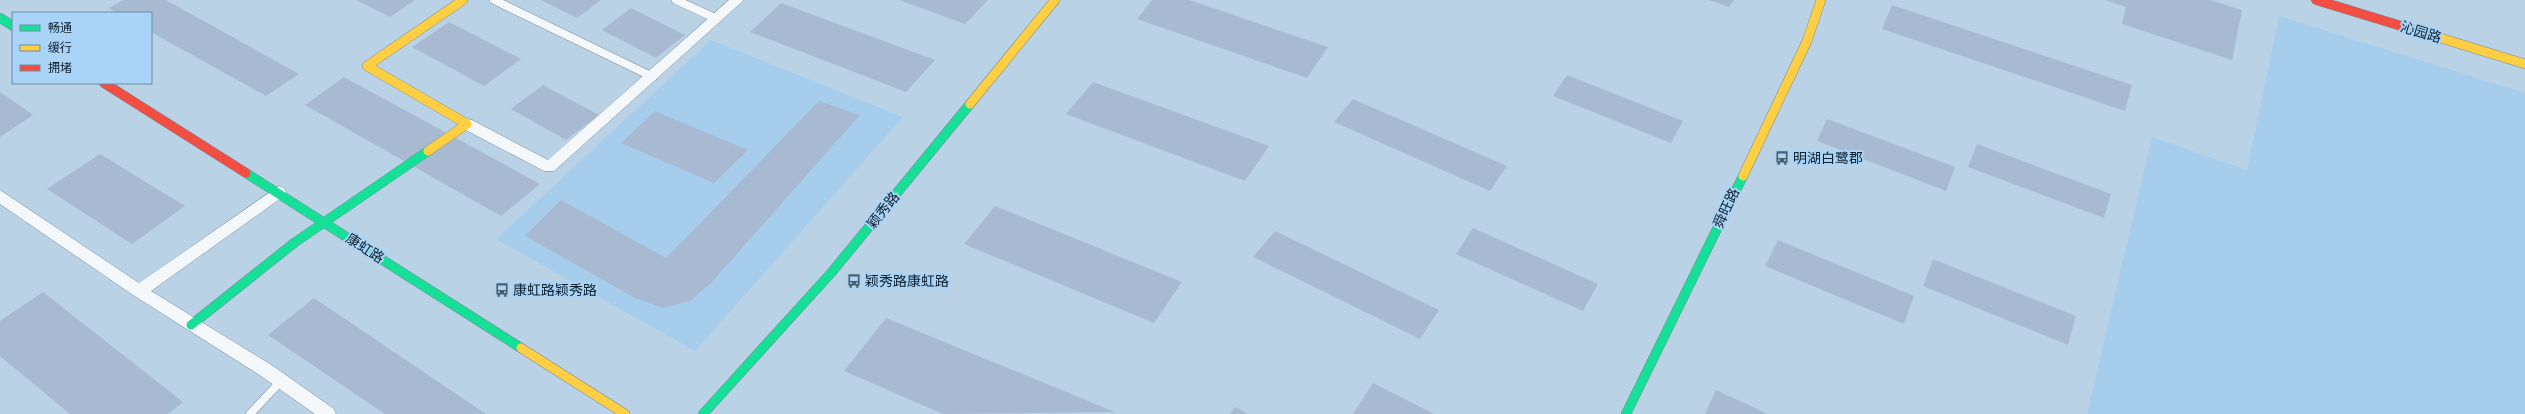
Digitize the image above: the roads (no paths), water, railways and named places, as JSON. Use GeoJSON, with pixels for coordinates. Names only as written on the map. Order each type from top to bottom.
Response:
{"type":"FeatureCollection","features":[{"type":"Feature","properties":{"kind":"street"},"geometry":{"type":"LineString","coordinates":[[463,0],[367,66],[467,124],[549,167],[653,77],[737,0]]}},
{"type":"Feature","properties":{"kind":"street","name":"颖秀路"},"geometry":{"type":"LineString","coordinates":[[704,414],[831,273],[1055,0]]}},
{"type":"Feature","properties":{"kind":"street","name":"舜旺路"},"geometry":{"type":"LineString","coordinates":[[1626,414],[1672,324],[1807,41],[1821,0]]}},
{"type":"Feature","properties":{"kind":"street","name":"沁园路"},"geometry":{"type":"LineString","coordinates":[[2316,0],[2525,64]]}},
{"type":"Feature","properties":{"kind":"street"},"geometry":{"type":"LineString","coordinates":[[0,18],[12,25]]}},
{"type":"Feature","properties":{"kind":"street","name":"康虹路"},"geometry":{"type":"LineString","coordinates":[[106,84],[279,192],[625,414]]}},
{"type":"Feature","properties":{"kind":"street"},"geometry":{"type":"LineString","coordinates":[[191,325],[294,243],[326,223],[467,124]]}},
{"type":"Feature","properties":{"kind":"street"},"geometry":{"type":"LineString","coordinates":[[139,291],[279,192]]}},
{"type":"Feature","properties":{"kind":"street"},"geometry":{"type":"LineString","coordinates":[[0,196],[139,291],[281,381],[328,414]]}},
{"type":"Feature","properties":{"kind":"lane"},"geometry":{"type":"LineString","coordinates":[[494,0],[653,77]]}},
{"type":"Feature","properties":{"kind":"lane"},"geometry":{"type":"LineString","coordinates":[[676,0],[717,19]]}},
{"type":"Feature","properties":{"kind":"lane"},"geometry":{"type":"LineString","coordinates":[[250,414],[281,381]]}},
{"type":"Feature","properties":{"kind":"place","name":"明湖白鹭郡"},"geometry":{"type":"Point","coordinates":[1782,158]}},
{"type":"Feature","properties":{"kind":"place","name":"颖秀路康虹路"},"geometry":{"type":"Point","coordinates":[854,281]}},
{"type":"Feature","properties":{"kind":"place","name":"康虹路颖秀路"},"geometry":{"type":"Point","coordinates":[502,290]}}]}
